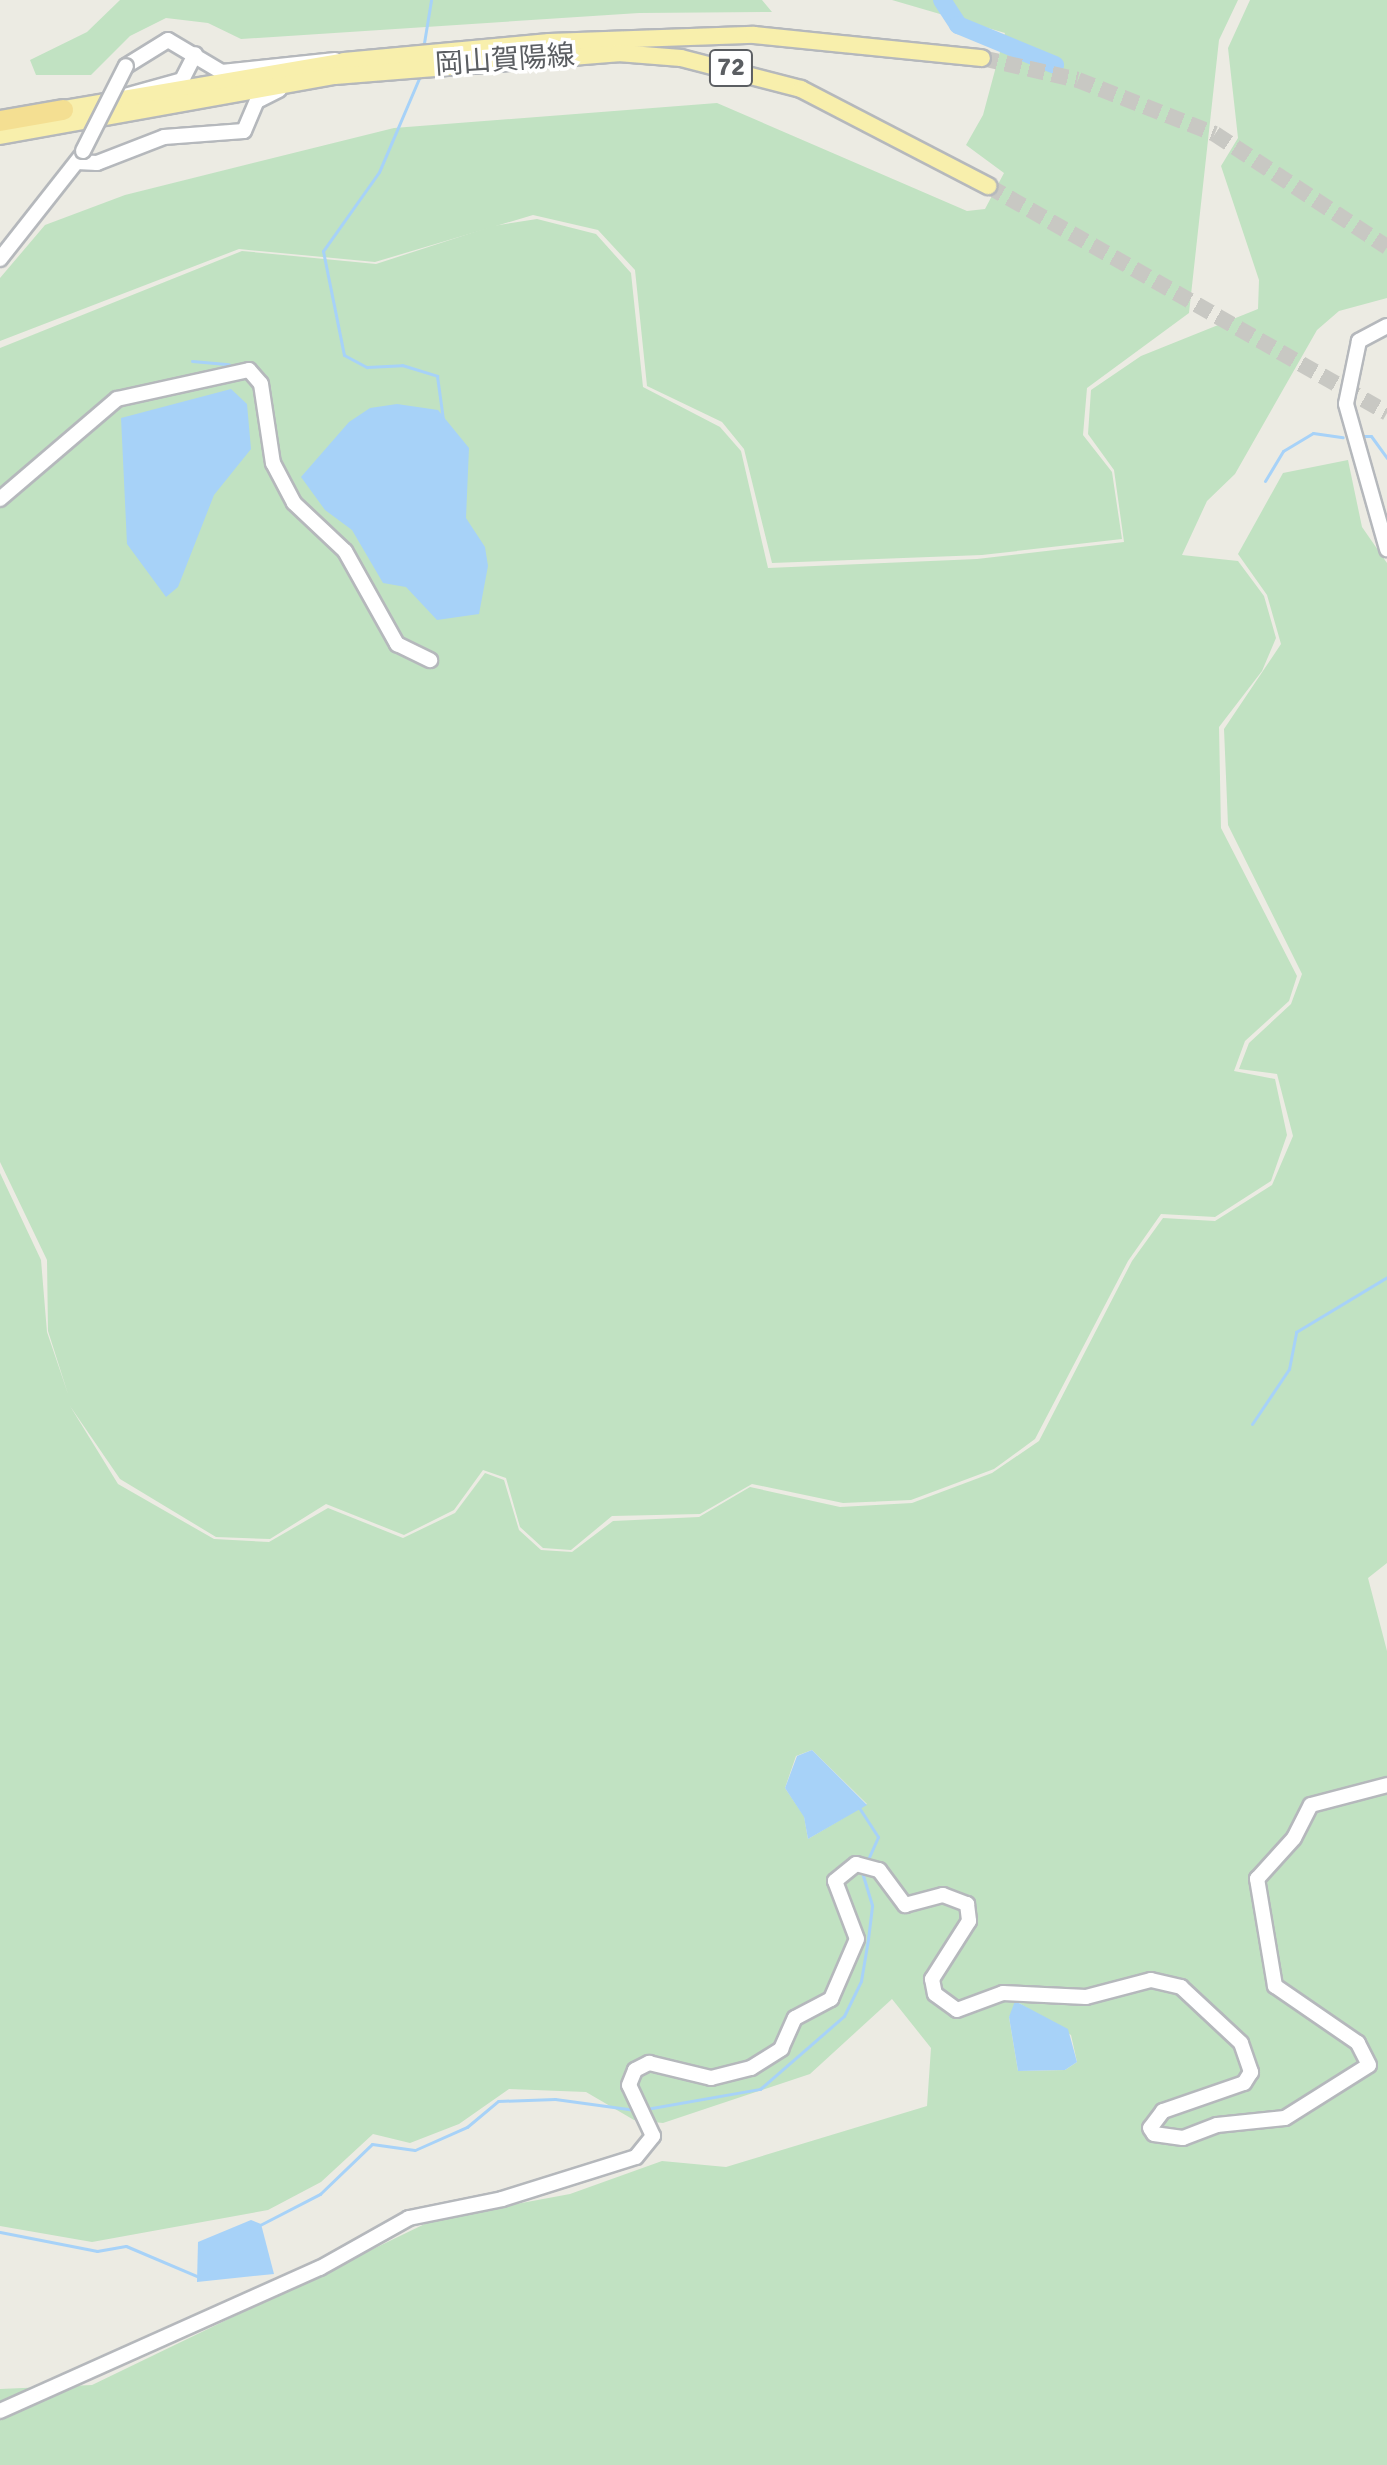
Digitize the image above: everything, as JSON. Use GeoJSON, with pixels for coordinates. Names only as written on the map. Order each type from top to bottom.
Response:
{"type":"FeatureCollection","features":[{"type":"Feature","properties":{"kind":"highway","name":"72"},"geometry":{"type":"LineString","coordinates":[[0,119],[61,116]]}},
{"type":"Feature","properties":{"kind":"highway","name":"72"},"geometry":{"type":"LineString","coordinates":[[0,133],[61,116]]}},
{"type":"Feature","properties":{"kind":"main road","name":"岡山賀陽線"},"geometry":{"type":"LineString","coordinates":[[61,116],[113,100],[405,61],[458,49],[754,35],[908,46],[982,58]]}},
{"type":"Feature","properties":{"kind":"main road","name":"岡山賀陽線"},"geometry":{"type":"LineString","coordinates":[[405,61],[447,63],[618,53],[743,70],[854,112],[988,186]]}},
{"type":"Feature","properties":{"kind":"main road","name":"岡山賀陽線"},"geometry":{"type":"LineString","coordinates":[[61,116],[128,110],[340,69]]}},
{"type":"Feature","properties":{"kind":"street"},"geometry":{"type":"LineString","coordinates":[[0,259],[80,157],[126,66],[160,41],[182,42],[222,72],[316,58],[340,69]]}},
{"type":"Feature","properties":{"kind":"street"},"geometry":{"type":"LineString","coordinates":[[113,100],[182,80],[195,54]]}},
{"type":"Feature","properties":{"kind":"street"},"geometry":{"type":"LineString","coordinates":[[80,157],[97,163],[164,137],[244,131],[250,112],[274,91],[340,69]]}},
{"type":"Feature","properties":{"kind":"street"},"geometry":{"type":"LineString","coordinates":[[128,110],[233,99],[250,112]]}},
{"type":"Feature","properties":{"kind":"street"},"geometry":{"type":"LineString","coordinates":[[1387,326],[1359,341],[1346,404],[1387,549]]}},
{"type":"Feature","properties":{"kind":"street"},"geometry":{"type":"LineString","coordinates":[[0,499],[108,404],[249,370],[261,384],[273,463],[294,503],[345,551],[397,644],[430,660]]}},
{"type":"Feature","properties":{"kind":"street"},"geometry":{"type":"LineString","coordinates":[[0,2411],[320,2268],[409,2218],[627,2162],[651,2146],[642,2109],[629,2085],[640,2066],[711,2078],[751,2068],[781,2049],[795,2018],[831,1999],[857,1939],[835,1881],[845,1867],[865,1865],[905,1905],[943,1895],[967,1904],[969,1921],[932,1979],[935,1994],[957,2010],[1003,1993],[1086,1997],[1151,1980],[1181,1987],[1252,2058],[1244,2083],[1163,2111],[1150,2128],[1183,2138],[1217,2125],[1285,2118],[1369,2065],[1358,2043],[1275,1986],[1257,1879],[1294,1838],[1311,1805],[1387,1785]]}},
{"type":"Feature","properties":{"kind":"green space"},"geometry":{"type":"Polygon","coordinates":[[[120,0],[762,0],[772,12],[639,13],[241,39],[208,23],[166,18],[130,36],[91,75],[36,75],[30,60],[87,32],[120,0]]]}},
{"type":"Feature","properties":{"kind":"green space"},"geometry":{"type":"Polygon","coordinates":[[[892,0],[1238,0],[1219,40],[1189,313],[1087,388],[1083,435],[1112,472],[1122,539],[982,555],[772,563],[744,449],[722,422],[647,386],[635,270],[598,230],[533,215],[375,262],[239,249],[0,341],[0,278],[45,225],[125,195],[394,128],[717,103],[967,211],[985,209],[1004,173],[966,145],[983,115],[1005,33],[892,0]]]}},
{"type":"Feature","properties":{"kind":"green space"},"geometry":{"type":"Polygon","coordinates":[[[1250,0],[1387,0],[1387,298],[1339,311],[1317,330],[1235,474],[1207,501],[1182,555],[1238,561],[1264,596],[1276,638],[1262,671],[1219,727],[1221,828],[1297,976],[1289,1001],[1245,1041],[1234,1071],[1275,1079],[1287,1135],[1271,1181],[1215,1217],[1161,1214],[1128,1261],[1035,1439],[994,1469],[911,1500],[843,1503],[752,1484],[700,1514],[612,1516],[571,1550],[543,1548],[520,1527],[506,1478],[483,1470],[454,1510],[404,1535],[326,1504],[270,1539],[216,1537],[120,1479],[70,1406],[118,1484],[214,1539],[269,1542],[328,1508],[403,1538],[455,1513],[485,1473],[504,1480],[519,1530],[541,1550],[572,1552],[613,1521],[699,1517],[750,1487],[840,1507],[912,1503],[992,1473],[1039,1441],[1132,1261],[1163,1218],[1215,1221],[1272,1185],[1293,1136],[1277,1074],[1239,1069],[1249,1043],[1291,1004],[1302,974],[1228,825],[1224,729],[1281,644],[1267,595],[1238,554],[1283,473],[1348,460],[1362,527],[1387,563],[1387,1563],[1368,1578],[1387,1651],[1387,2465],[0,2465],[0,2389],[92,2385],[435,2219],[570,2194],[662,2161],[726,2167],[927,2106],[931,2048],[892,1999],[810,2074],[663,2123],[634,2120],[586,2092],[509,2089],[459,2124],[410,2143],[373,2134],[321,2182],[268,2210],[92,2242],[0,2226],[0,1173],[41,1260],[47,1332],[68,1394],[48,1331],[47,1260],[0,1162],[0,348],[242,251],[376,264],[493,226],[537,219],[596,234],[631,273],[643,387],[720,427],[741,451],[768,568],[977,559],[1124,542],[1114,470],[1088,434],[1091,390],[1141,356],[1258,309],[1259,280],[1221,166],[1238,138],[1228,48],[1250,0]],[[812,1750],[796,1756],[785,1788],[804,1816],[808,1839],[867,1804],[812,1750]],[[1019,2003],[1009,2017],[1018,2071],[1065,2070],[1077,2062],[1071,2035],[1019,2003]]]}},
{"type":"Feature","properties":{"kind":"water"},"geometry":{"type":"Polygon","coordinates":[[[231,389],[247,404],[251,449],[214,495],[178,587],[166,597],[127,544],[121,418],[231,389]]]}},
{"type":"Feature","properties":{"kind":"water"},"geometry":{"type":"Polygon","coordinates":[[[397,404],[438,410],[469,448],[466,518],[485,547],[488,566],[479,614],[437,620],[406,587],[383,583],[352,530],[325,510],[301,477],[349,422],[370,408],[397,404]]]}},
{"type":"Feature","properties":{"kind":"water"},"geometry":{"type":"Polygon","coordinates":[[[812,1750],[867,1805],[808,1839],[804,1817],[785,1788],[797,1756],[812,1750]]]}},
{"type":"Feature","properties":{"kind":"water"},"geometry":{"type":"Polygon","coordinates":[[[1015,2001],[1068,2029],[1077,2062],[1065,2070],[1018,2071],[1009,2017],[1015,2001]]]}},
{"type":"Feature","properties":{"kind":"water"},"geometry":{"type":"Polygon","coordinates":[[[251,2220],[261,2224],[274,2274],[197,2282],[198,2242],[251,2220]]]}},
{"type":"Feature","properties":{"kind":"waterway"},"geometry":{"type":"LineString","coordinates":[[423,49],[431,0]]}},
{"type":"Feature","properties":{"kind":"waterway"},"geometry":{"type":"LineString","coordinates":[[942,0],[958,25],[1055,65]]}},
{"type":"Feature","properties":{"kind":"waterway"},"geometry":{"type":"LineString","coordinates":[[420,76],[379,172],[323,251],[344,355],[367,367],[402,365],[437,376],[443,419]]}},
{"type":"Feature","properties":{"kind":"waterway"},"geometry":{"type":"LineString","coordinates":[[192,361],[229,364]]}},
{"type":"Feature","properties":{"kind":"waterway"},"geometry":{"type":"LineString","coordinates":[[1265,481],[1283,451],[1313,433],[1343,437]]}},
{"type":"Feature","properties":{"kind":"waterway"},"geometry":{"type":"LineString","coordinates":[[1359,436],[1371,436],[1387,458]]}},
{"type":"Feature","properties":{"kind":"waterway"},"geometry":{"type":"LineString","coordinates":[[1252,1424],[1289,1369],[1296,1332],[1387,1277]]}},
{"type":"Feature","properties":{"kind":"waterway"},"geometry":{"type":"LineString","coordinates":[[858,1806],[878,1837],[867,1862]]}},
{"type":"Feature","properties":{"kind":"waterway"},"geometry":{"type":"LineString","coordinates":[[646,2109],[760,2089],[844,2016],[861,1981],[868,1939],[872,1905],[862,1872]]}},
{"type":"Feature","properties":{"kind":"waterway"},"geometry":{"type":"LineString","coordinates":[[258,2226],[320,2194],[372,2144],[415,2150],[467,2127],[498,2101],[555,2099],[635,2110]]}},
{"type":"Feature","properties":{"kind":"waterway"},"geometry":{"type":"LineString","coordinates":[[0,2232],[97,2251],[126,2246],[199,2277]]}},
{"type":"Feature","properties":{"kind":"tunnel"},"geometry":{"type":"LineString","coordinates":[[982,58],[1078,80],[1215,134],[1387,247]]}},
{"type":"Feature","properties":{"kind":"tunnel"},"geometry":{"type":"LineString","coordinates":[[988,186],[1387,413]]}}]}
